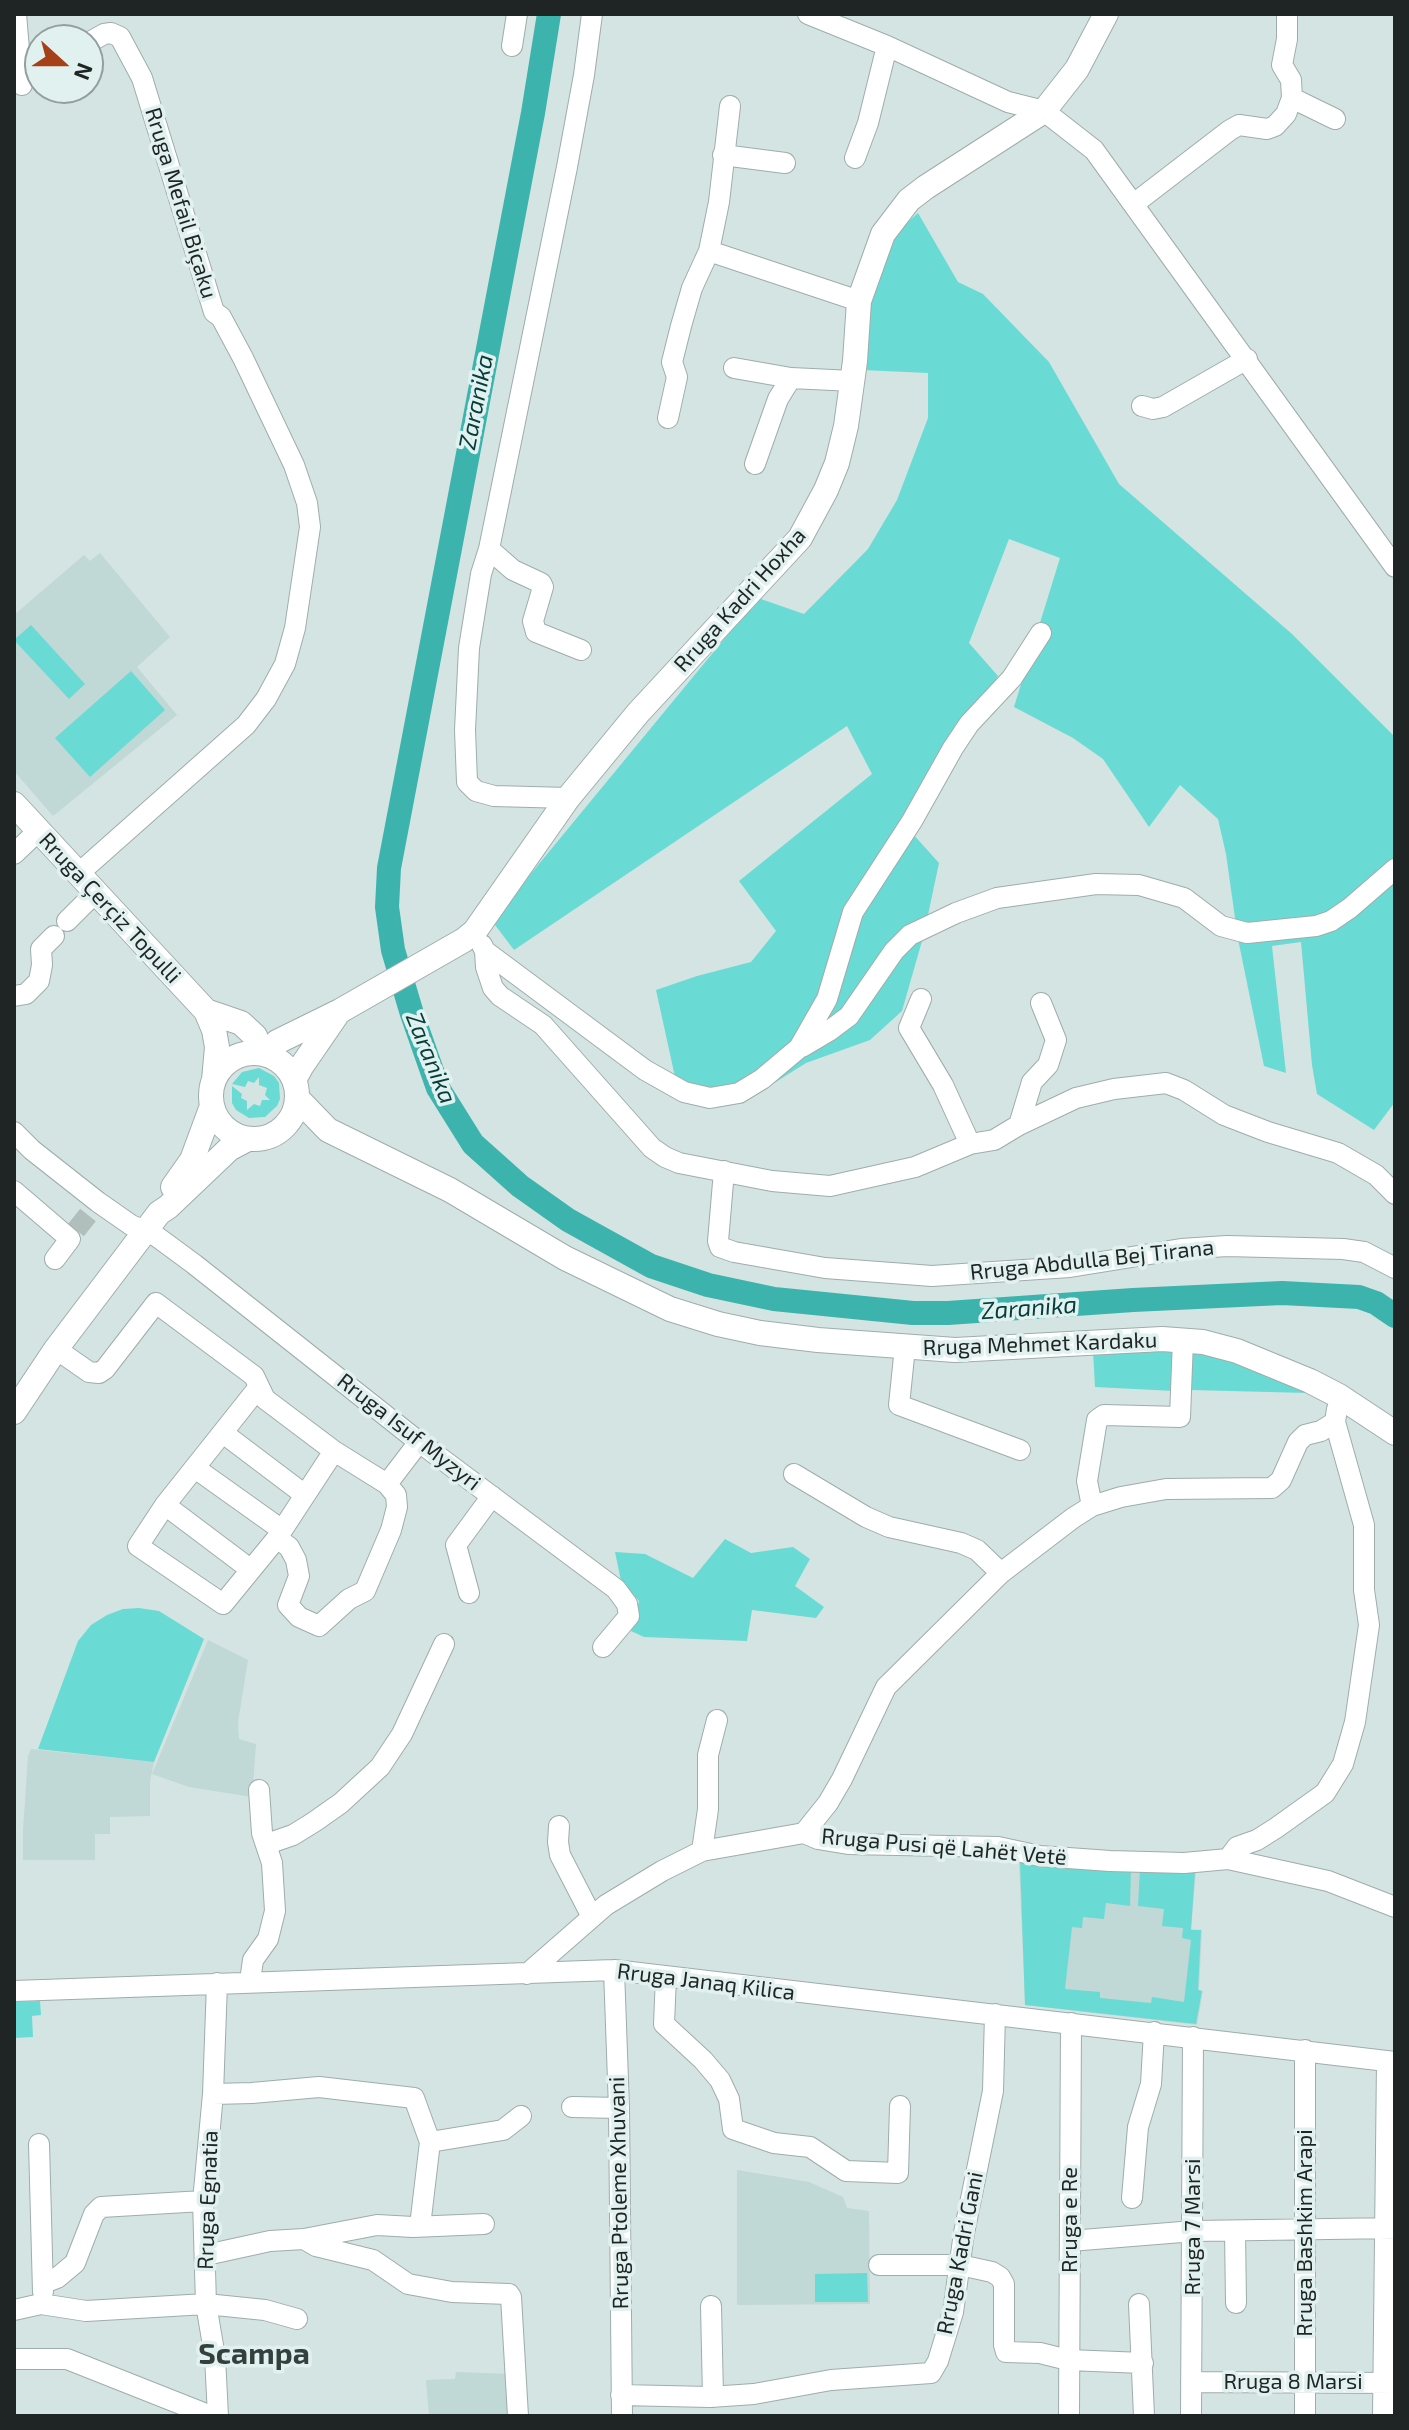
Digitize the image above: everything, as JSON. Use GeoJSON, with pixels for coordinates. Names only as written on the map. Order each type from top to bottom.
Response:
{"type":"FeatureCollection","features":[{"type":"Feature","properties":{"kind":"main road","name":"Rruga Kadri Hoxha"},"geometry":{"type":"LineString","coordinates":[[262,1053],[285,1037],[475,941],[568,798],[638,713],[800,538],[837,463],[853,381],[859,301],[883,234],[909,200],[1044,111],[1077,69],[1100,31],[1106,14]]}},
{"type":"Feature","properties":{"kind":"main road","name":"Rruga Çerçiz Topulli"},"geometry":{"type":"LineString","coordinates":[[14,804],[206,1011]]}},
{"type":"Feature","properties":{"kind":"main road"},"geometry":{"type":"LineString","coordinates":[[206,1011],[285,1037]]}},
{"type":"Feature","properties":{"kind":"main road"},"geometry":{"type":"LineString","coordinates":[[152,1222],[162,1201],[192,1160],[212,1106],[217,1047],[206,1011]]}},
{"type":"Feature","properties":{"kind":"main road","name":"Rruga Kadri Hoxha"},"geometry":{"type":"LineString","coordinates":[[296,1089],[301,1067],[340,1011]]}},
{"type":"Feature","properties":{"kind":"main road"},"geometry":{"type":"LineString","coordinates":[[241,1023],[255,1036],[262,1053]]}},
{"type":"Feature","properties":{"kind":"main road"},"geometry":{"type":"LineString","coordinates":[[14,1412],[56,1349],[152,1222],[229,1149],[248,1139],[271,1136],[283,1128],[293,1115],[296,1089],[281,1062],[262,1053],[238,1056],[219,1070],[214,1080]]}},
{"type":"Feature","properties":{"kind":"main road","name":"Rruga Mehmet Kardaku"},"geometry":{"type":"LineString","coordinates":[[296,1089],[328,1130]]}},
{"type":"Feature","properties":{"kind":"main road"},"geometry":{"type":"LineString","coordinates":[[212,1106],[225,1128],[248,1139]]}},
{"type":"Feature","properties":{"kind":"main road","name":"Rruga Mehmet Kardaku"},"geometry":{"type":"LineString","coordinates":[[283,1128],[328,1130],[450,1190],[565,1258],[670,1309],[718,1324],[760,1333],[955,1350],[1183,1340],[1203,1342],[1237,1351],[1310,1381],[1395,1433]]}},
{"type":"Feature","properties":{"kind":"street"},"geometry":{"type":"LineString","coordinates":[[16,14],[18,87]]}},
{"type":"Feature","properties":{"kind":"street"},"geometry":{"type":"LineString","coordinates":[[512,46],[517,14]]}},
{"type":"Feature","properties":{"kind":"street"},"geometry":{"type":"LineString","coordinates":[[568,798],[494,796],[476,791],[467,782],[465,730],[469,648],[481,574],[489,549],[567,167],[592,14]]}},
{"type":"Feature","properties":{"kind":"street"},"geometry":{"type":"LineString","coordinates":[[808,14],[887,46],[1008,102],[1044,111],[1094,150],[1395,567]]}},
{"type":"Feature","properties":{"kind":"street"},"geometry":{"type":"LineString","coordinates":[[1135,203],[1230,130],[1239,125],[1267,129],[1275,126],[1286,114],[1292,98],[1291,80],[1282,65],[1287,39],[1287,14]]}},
{"type":"Feature","properties":{"kind":"street","name":"Rruga Mefail Biçaku"},"geometry":{"type":"LineString","coordinates":[[78,874],[246,725],[266,699],[285,664],[295,628],[310,527],[307,503],[294,465],[243,358],[221,317],[214,312],[142,78],[120,37],[104,34]]}},
{"type":"Feature","properties":{"kind":"street"},"geometry":{"type":"LineString","coordinates":[[855,158],[871,112],[887,46]]}},
{"type":"Feature","properties":{"kind":"street"},"geometry":{"type":"LineString","coordinates":[[1292,98],[1335,119]]}},
{"type":"Feature","properties":{"kind":"street"},"geometry":{"type":"LineString","coordinates":[[668,418],[677,377],[672,362],[692,288],[709,251],[719,202],[730,106]]}},
{"type":"Feature","properties":{"kind":"street"},"geometry":{"type":"LineString","coordinates":[[723,155],[785,163]]}},
{"type":"Feature","properties":{"kind":"street"},"geometry":{"type":"LineString","coordinates":[[709,251],[859,301]]}},
{"type":"Feature","properties":{"kind":"street"},"geometry":{"type":"LineString","coordinates":[[1142,406],[1153,409],[1163,407],[1247,359]]}},
{"type":"Feature","properties":{"kind":"street"},"geometry":{"type":"LineString","coordinates":[[734,368],[791,378],[853,381]]}},
{"type":"Feature","properties":{"kind":"street"},"geometry":{"type":"LineString","coordinates":[[755,464],[778,399],[791,378]]}},
{"type":"Feature","properties":{"kind":"street"},"geometry":{"type":"LineString","coordinates":[[489,549],[513,570],[541,583],[543,587],[533,621],[536,632],[581,650]]}},
{"type":"Feature","properties":{"kind":"street"},"geometry":{"type":"LineString","coordinates":[[799,1048],[827,999],[853,912],[912,821],[969,724],[1012,678],[1041,633]]}},
{"type":"Feature","properties":{"kind":"street"},"geometry":{"type":"LineString","coordinates":[[14,854],[38,831]]}},
{"type":"Feature","properties":{"kind":"street"},"geometry":{"type":"LineString","coordinates":[[475,941],[645,1070],[684,1092],[710,1098],[739,1093],[762,1079],[799,1048],[849,1016],[894,951],[910,935],[997,898],[1096,884],[1139,885],[1184,898],[1221,926],[1247,933],[1316,926],[1331,921],[1395,869]]}},
{"type":"Feature","properties":{"kind":"street"},"geometry":{"type":"LineString","coordinates":[[14,996],[26,994],[39,981],[41,949],[95,893]]}},
{"type":"Feature","properties":{"kind":"street"},"geometry":{"type":"LineString","coordinates":[[475,941],[493,988],[500,996],[543,1025],[652,1148],[679,1163],[772,1181],[830,1186],[915,1167],[970,1144],[994,1140],[1076,1098],[1114,1089],[1166,1083],[1184,1090],[1224,1115],[1338,1153],[1376,1175],[1395,1194]]}},
{"type":"Feature","properties":{"kind":"street"},"geometry":{"type":"LineString","coordinates":[[921,999],[909,1028],[938,1076],[970,1144]]}},
{"type":"Feature","properties":{"kind":"street"},"geometry":{"type":"LineString","coordinates":[[1019,1125],[1032,1082],[1048,1065],[1056,1040],[1041,1003]]}},
{"type":"Feature","properties":{"kind":"street"},"geometry":{"type":"LineString","coordinates":[[14,1132],[83,1222]]}},
{"type":"Feature","properties":{"kind":"street","name":"Rruga Abdulla Bej Tirana"},"geometry":{"type":"LineString","coordinates":[[724,1171],[720,1247],[825,1268],[932,1276],[1070,1267],[1181,1249],[1227,1246],[1343,1249],[1364,1252],[1395,1268]]}},
{"type":"Feature","properties":{"kind":"street"},"geometry":{"type":"LineString","coordinates":[[14,1191],[83,1222]]}},
{"type":"Feature","properties":{"kind":"street"},"geometry":{"type":"LineString","coordinates":[[55,1259],[83,1222]]}},
{"type":"Feature","properties":{"kind":"street","name":"Rruga Isuf Myzyri"},"geometry":{"type":"LineString","coordinates":[[83,1222],[131,1225],[152,1222],[194,1264],[419,1442],[616,1589],[627,1604],[629,1616],[603,1647]]}},
{"type":"Feature","properties":{"kind":"street"},"geometry":{"type":"LineString","coordinates":[[56,1349],[89,1372],[99,1373],[156,1303],[254,1376],[265,1399],[334,1451],[387,1484],[396,1495],[397,1507],[391,1530],[365,1591],[349,1599],[319,1626],[299,1617],[288,1605],[299,1576],[289,1547],[279,1534],[195,1468]]}},
{"type":"Feature","properties":{"kind":"street"},"geometry":{"type":"LineString","coordinates":[[1092,1506],[1087,1481],[1097,1420],[1104,1415],[1179,1417],[1182,1413],[1183,1340]]}},
{"type":"Feature","properties":{"kind":"street"},"geometry":{"type":"LineString","coordinates":[[905,1347],[899,1405],[1020,1450]]}},
{"type":"Feature","properties":{"kind":"street"},"geometry":{"type":"LineString","coordinates":[[258,1388],[165,1505],[138,1546],[223,1604],[279,1534],[334,1451]]}},
{"type":"Feature","properties":{"kind":"street"},"geometry":{"type":"LineString","coordinates":[[1228,1859],[1237,1847],[1257,1840],[1325,1793],[1343,1764],[1355,1722],[1369,1625],[1364,1590],[1364,1525],[1335,1422],[1339,1396]]}},
{"type":"Feature","properties":{"kind":"street"},"geometry":{"type":"LineString","coordinates":[[804,1833],[842,1779],[886,1687],[1001,1573],[1092,1506],[1166,1489],[1272,1488],[1281,1480],[1298,1442],[1305,1435],[1321,1431],[1335,1422]]}},
{"type":"Feature","properties":{"kind":"street"},"geometry":{"type":"LineString","coordinates":[[223,1433],[305,1495]]}},
{"type":"Feature","properties":{"kind":"street"},"geometry":{"type":"LineString","coordinates":[[387,1484],[419,1442]]}},
{"type":"Feature","properties":{"kind":"street"},"geometry":{"type":"LineString","coordinates":[[794,1474],[866,1517],[889,1527],[961,1543],[977,1550],[1001,1573]]}},
{"type":"Feature","properties":{"kind":"street"},"geometry":{"type":"LineString","coordinates":[[469,1593],[456,1545],[492,1496]]}},
{"type":"Feature","properties":{"kind":"street"},"geometry":{"type":"LineString","coordinates":[[165,1505],[250,1569]]}},
{"type":"Feature","properties":{"kind":"street"},"geometry":{"type":"LineString","coordinates":[[267,1844],[293,1835],[314,1822],[341,1803],[380,1767],[402,1734],[444,1644]]}},
{"type":"Feature","properties":{"kind":"street"},"geometry":{"type":"LineString","coordinates":[[702,1851],[708,1809],[708,1755],[717,1720]]}},
{"type":"Feature","properties":{"kind":"street"},"geometry":{"type":"LineString","coordinates":[[250,1981],[253,1960],[268,1939],[275,1911],[272,1863],[262,1833],[259,1790]]}},
{"type":"Feature","properties":{"kind":"street"},"geometry":{"type":"LineString","coordinates":[[559,1826],[560,1855],[592,1917]]}},
{"type":"Feature","properties":{"kind":"street","name":"Rruga Pusi që Lahët Vetë"},"geometry":{"type":"LineString","coordinates":[[527,1974],[592,1917],[662,1871],[702,1851],[804,1833],[818,1839],[848,1844],[998,1847],[1040,1856],[1110,1861],[1184,1863],[1228,1859],[1328,1881],[1395,1907]]}},
{"type":"Feature","properties":{"kind":"street","name":"Rruga Janaq Kilica"},"geometry":{"type":"LineString","coordinates":[[14,1991],[614,1970],[1391,2061]]}},
{"type":"Feature","properties":{"kind":"street","name":"Rruga Ptoleme Xhuvani"},"geometry":{"type":"LineString","coordinates":[[614,1970],[619,2108],[622,2416]]}},
{"type":"Feature","properties":{"kind":"street"},"geometry":{"type":"LineString","coordinates":[[666,1976],[664,2024],[720,2080],[729,2099],[733,2129],[774,2143],[810,2147],[845,2171],[898,2173],[900,2106]]}},
{"type":"Feature","properties":{"kind":"street","name":"Rruga Egnatia"},"geometry":{"type":"LineString","coordinates":[[217,1983],[213,2094],[203,2201],[206,2304],[215,2357],[218,2416]]}},
{"type":"Feature","properties":{"kind":"street","name":"Rruga Kadri Gani"},"geometry":{"type":"LineString","coordinates":[[621,2395],[713,2397],[754,2394],[831,2380],[931,2373],[938,2361],[953,2312],[969,2205],[993,2091],[995,2014]]}},
{"type":"Feature","properties":{"kind":"street","name":"Rruga e Re"},"geometry":{"type":"LineString","coordinates":[[1069,2416],[1071,2023]]}},
{"type":"Feature","properties":{"kind":"street"},"geometry":{"type":"LineString","coordinates":[[1132,2198],[1138,2127],[1151,2084],[1154,2032]]}},
{"type":"Feature","properties":{"kind":"street","name":"Rruga 7 Marsi"},"geometry":{"type":"LineString","coordinates":[[1191,2416],[1193,2037]]}},
{"type":"Feature","properties":{"kind":"street","name":"Rruga Bashkim Arapi"},"geometry":{"type":"LineString","coordinates":[[1305,2050],[1305,2416]]}},
{"type":"Feature","properties":{"kind":"street"},"geometry":{"type":"LineString","coordinates":[[1383,2416],[1389,2383],[1391,2061]]}},
{"type":"Feature","properties":{"kind":"street"},"geometry":{"type":"LineString","coordinates":[[213,2094],[319,2087],[414,2098],[430,2142],[420,2226]]}},
{"type":"Feature","properties":{"kind":"street"},"geometry":{"type":"LineString","coordinates":[[572,2107],[619,2108]]}},
{"type":"Feature","properties":{"kind":"street"},"geometry":{"type":"LineString","coordinates":[[430,2142],[503,2130],[521,2116]]}},
{"type":"Feature","properties":{"kind":"street"},"geometry":{"type":"LineString","coordinates":[[39,2144],[42,2293]]}},
{"type":"Feature","properties":{"kind":"street"},"geometry":{"type":"LineString","coordinates":[[14,2310],[42,2293],[75,2263],[94,2214],[101,2207],[203,2201]]}},
{"type":"Feature","properties":{"kind":"street"},"geometry":{"type":"LineString","coordinates":[[206,2255],[270,2241],[304,2239],[377,2225],[484,2224]]}},
{"type":"Feature","properties":{"kind":"street"},"geometry":{"type":"LineString","coordinates":[[1070,2241],[1194,2231],[1390,2228]]}},
{"type":"Feature","properties":{"kind":"street"},"geometry":{"type":"LineString","coordinates":[[1235,2231],[1236,2303]]}},
{"type":"Feature","properties":{"kind":"street"},"geometry":{"type":"LineString","coordinates":[[304,2239],[316,2246],[373,2260],[408,2284],[452,2292],[509,2294],[518,2416]]}},
{"type":"Feature","properties":{"kind":"street"},"geometry":{"type":"LineString","coordinates":[[879,2265],[960,2265],[992,2272],[1000,2277],[1004,2284],[1006,2352],[1040,2353],[1068,2360],[1143,2363]]}},
{"type":"Feature","properties":{"kind":"street"},"geometry":{"type":"LineString","coordinates":[[42,2293],[86,2311],[206,2304],[265,2310],[297,2319]]}},
{"type":"Feature","properties":{"kind":"street"},"geometry":{"type":"LineString","coordinates":[[1139,2304],[1144,2416]]}},
{"type":"Feature","properties":{"kind":"street"},"geometry":{"type":"LineString","coordinates":[[711,2306],[713,2397]]}},
{"type":"Feature","properties":{"kind":"street"},"geometry":{"type":"LineString","coordinates":[[14,2359],[67,2359],[174,2409],[211,2416]]}},
{"type":"Feature","properties":{"kind":"street","name":"Rruga 8 Marsi"},"geometry":{"type":"LineString","coordinates":[[1191,2382],[1389,2383]]}},
{"type":"Feature","properties":{"kind":"shaded area"},"geometry":{"type":"Polygon","coordinates":[[[918,213],[958,282],[983,294],[1049,362],[1119,484],[1292,634],[1395,737],[1395,1102],[1374,1130],[1317,1094],[1301,942],[1272,946],[1286,1073],[1264,1066],[1218,819],[1180,785],[1149,827],[1103,759],[1073,738],[1014,707],[1060,558],[1009,539],[969,643],[998,676],[912,833],[939,863],[924,934],[902,1011],[870,1040],[806,1063],[763,1090],[727,1106],[677,1086],[656,990],[751,962],[776,931],[739,881],[872,774],[847,726],[514,950],[492,921],[758,598],[804,614],[868,549],[897,500],[928,418],[928,373],[862,370],[872,291],[896,233],[918,213]]]}},
{"type":"Feature","properties":{"kind":"shaded area"},"geometry":{"type":"Polygon","coordinates":[[[100,553],[170,637],[137,667],[177,715],[53,816],[14,771],[14,615],[84,555],[90,561],[100,553]]]}},
{"type":"Feature","properties":{"kind":"shaded area"},"geometry":{"type":"Polygon","coordinates":[[[31,625],[85,684],[69,699],[14,640],[31,625]]]}},
{"type":"Feature","properties":{"kind":"shaded area"},"geometry":{"type":"Polygon","coordinates":[[[131,671],[165,710],[90,777],[55,738],[131,671]]]}},
{"type":"Feature","properties":{"kind":"shaded area"},"geometry":{"type":"Polygon","coordinates":[[[259,1068],[274,1076],[279,1083],[280,1099],[265,1117],[249,1118],[236,1110],[232,1103],[232,1086],[247,1101],[247,1110],[254,1104],[260,1106],[262,1100],[270,1100],[265,1095],[267,1088],[259,1085],[259,1077],[254,1083],[248,1081],[245,1087],[232,1084],[242,1072],[259,1068]]]}},
{"type":"Feature","properties":{"kind":"shaded area"},"geometry":{"type":"Polygon","coordinates":[[[1174,1350],[1174,1391],[1095,1387],[1093,1351],[1174,1350]]]}},
{"type":"Feature","properties":{"kind":"shaded area"},"geometry":{"type":"Polygon","coordinates":[[[1191,1353],[1215,1355],[1308,1393],[1190,1390],[1191,1353]]]}},
{"type":"Feature","properties":{"kind":"shaded area"},"geometry":{"type":"Polygon","coordinates":[[[725,1539],[751,1553],[793,1547],[810,1559],[795,1586],[824,1607],[816,1618],[752,1610],[747,1641],[644,1637],[631,1631],[639,1601],[621,1581],[615,1552],[645,1554],[693,1578],[725,1539]]]}},
{"type":"Feature","properties":{"kind":"shaded area"},"geometry":{"type":"Polygon","coordinates":[[[123,1609],[159,1611],[204,1639],[154,1762],[38,1749],[78,1641],[91,1625],[107,1615],[123,1609]]]}},
{"type":"Feature","properties":{"kind":"shaded area"},"geometry":{"type":"Polygon","coordinates":[[[208,1640],[248,1660],[238,1722],[239,1739],[256,1744],[252,1797],[189,1787],[152,1774],[208,1640]]]}},
{"type":"Feature","properties":{"kind":"shaded area"},"geometry":{"type":"Polygon","coordinates":[[[31,1749],[154,1762],[150,1781],[150,1816],[110,1817],[110,1834],[95,1834],[95,1860],[23,1860],[28,1756],[31,1749]]]}},
{"type":"Feature","properties":{"kind":"shaded area"},"geometry":{"type":"Polygon","coordinates":[[[1019,1861],[1196,1871],[1191,1929],[1202,1930],[1199,1990],[1203,1991],[1197,2025],[1025,2005],[1019,1861]]]}},
{"type":"Feature","properties":{"kind":"shaded area"},"geometry":{"type":"Polygon","coordinates":[[[1020,1862],[1131,1868],[1130,1906],[1106,1903],[1104,1919],[1083,1917],[1082,1928],[1072,1927],[1065,1989],[1100,1992],[1100,1998],[1151,2003],[1152,1997],[1184,2002],[1191,1940],[1182,1938],[1183,1928],[1162,1926],[1164,1909],[1138,1906],[1140,1869],[1195,1872],[1191,1930],[1201,1930],[1198,1990],[1202,1991],[1196,2024],[1025,2005],[1020,1862]]]}},
{"type":"Feature","properties":{"kind":"shaded area"},"geometry":{"type":"Polygon","coordinates":[[[40,2001],[41,2015],[32,2016],[33,2037],[14,2038],[14,2002],[40,2001]]]}},
{"type":"Feature","properties":{"kind":"shaded area"},"geometry":{"type":"Polygon","coordinates":[[[737,2170],[809,2182],[843,2197],[847,2208],[869,2211],[870,2304],[737,2305],[737,2170]]]}},
{"type":"Feature","properties":{"kind":"shaded area"},"geometry":{"type":"Polygon","coordinates":[[[867,2273],[868,2302],[815,2302],[815,2274],[867,2273]]]}},
{"type":"Feature","properties":{"kind":"shaded area"},"geometry":{"type":"Polygon","coordinates":[[[456,2372],[509,2374],[513,2416],[429,2416],[426,2380],[455,2379],[456,2372]]]}},
{"type":"Feature","properties":{"kind":"waterway","name":"Zaranika"},"geometry":{"type":"LineString","coordinates":[[549,14],[533,113],[389,868],[387,907],[393,950],[412,1014],[438,1088],[473,1144],[520,1186],[568,1220],[651,1266],[708,1285],[774,1299],[913,1313],[948,1313],[1282,1293],[1359,1297],[1376,1303],[1395,1316]]}},
{"type":"Feature","properties":{"kind":"tunnel"},"geometry":{"type":"LineString","coordinates":[[76,1230],[88,1215]]}},
{"type":"Feature","properties":{"kind":"district","name":"Scampa"},"geometry":{"type":"Point","coordinates":[254,2354]}}]}
